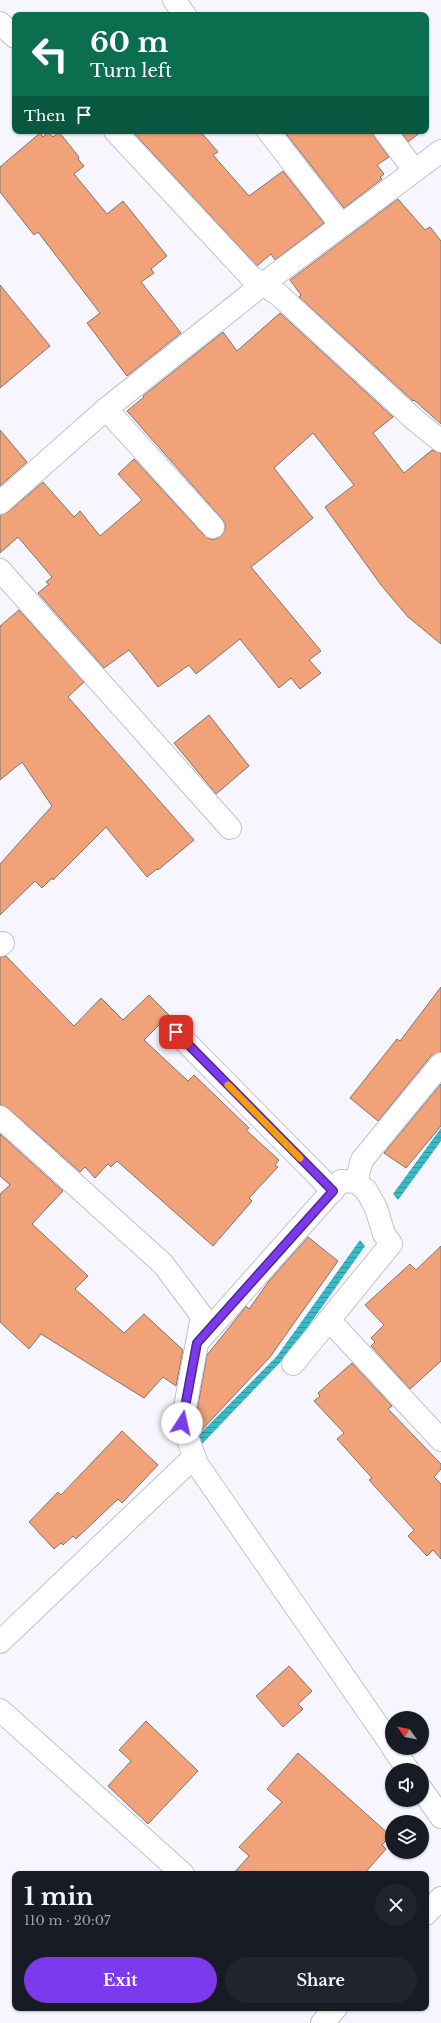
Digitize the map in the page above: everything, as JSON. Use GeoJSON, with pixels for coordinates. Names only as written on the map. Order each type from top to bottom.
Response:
{"type":"FeatureCollection","features":[{"type":"Feature","properties":{"kind":"street"},"geometry":{"type":"LineString","coordinates":[[174,0],[183,12]]}},
{"type":"Feature","properties":{"kind":"street"},"geometry":{"type":"LineString","coordinates":[[0,23],[12,34]]}},
{"type":"Feature","properties":{"kind":"street"},"geometry":{"type":"LineString","coordinates":[[118,134],[250,276],[279,295],[416,422],[441,441]]}},
{"type":"Feature","properties":{"kind":"street"},"geometry":{"type":"LineString","coordinates":[[270,134],[341,225]]}},
{"type":"Feature","properties":{"kind":"street"},"geometry":{"type":"LineString","coordinates":[[387,134],[414,170]]}},
{"type":"Feature","properties":{"kind":"street"},"geometry":{"type":"LineString","coordinates":[[2,496],[106,409],[262,284],[441,151]]}},
{"type":"Feature","properties":{"kind":"street"},"geometry":{"type":"LineString","coordinates":[[106,409],[213,527]]}},
{"type":"Feature","properties":{"kind":"street"},"geometry":{"type":"LineString","coordinates":[[0,570],[230,828]]}},
{"type":"Feature","properties":{"kind":"street"},"geometry":{"type":"LineString","coordinates":[[176,1032],[333,1191]]}},
{"type":"Feature","properties":{"kind":"street"},"geometry":{"type":"LineString","coordinates":[[356,1182],[362,1160],[441,1064]]}},
{"type":"Feature","properties":{"kind":"street"},"geometry":{"type":"LineString","coordinates":[[0,1117],[163,1264],[202,1316],[182,1423],[194,1458],[385,1735]]}},
{"type":"Feature","properties":{"kind":"street"},"geometry":{"type":"LineString","coordinates":[[197,1343],[341,1182],[356,1182],[366,1190],[376,1208],[384,1234],[391,1244],[293,1364]]}},
{"type":"Feature","properties":{"kind":"street"},"geometry":{"type":"LineString","coordinates":[[329,1320],[441,1440]]}},
{"type":"Feature","properties":{"kind":"street"},"geometry":{"type":"LineString","coordinates":[[0,1642],[194,1458]]}},
{"type":"Feature","properties":{"kind":"street"},"geometry":{"type":"LineString","coordinates":[[0,1710],[180,1871]]}},
{"type":"Feature","properties":{"kind":"street"},"geometry":{"type":"LineString","coordinates":[[429,1800],[441,1817]]}},
{"type":"Feature","properties":{"kind":"street"},"geometry":{"type":"LineString","coordinates":[[429,1911],[441,1898]]}},
{"type":"Feature","properties":{"kind":"water"},"geometry":{"type":"Polygon","coordinates":[[[441,1128],[441,1141],[398,1200],[393,1194],[441,1128]]]}},
{"type":"Feature","properties":{"kind":"water"},"geometry":{"type":"Polygon","coordinates":[[[360,1240],[365,1246],[290,1352],[202,1444],[195,1439],[277,1356],[360,1240]]]}},
{"type":"Feature","properties":{"kind":"building"},"geometry":{"type":"Polygon","coordinates":[[[39,134],[43,137],[46,134],[50,134],[53,137],[57,134],[61,134],[79,157],[78,159],[84,166],[74,174],[107,214],[123,201],[167,256],[151,269],[154,273],[141,282],[181,333],[127,376],[87,323],[100,313],[38,232],[34,235],[0,192],[0,167],[39,134]]]}},
{"type":"Feature","properties":{"kind":"building"},"geometry":{"type":"Polygon","coordinates":[[[135,134],[203,134],[218,152],[213,155],[249,196],[283,171],[324,223],[275,260],[271,254],[257,266],[135,134]]]}},
{"type":"Feature","properties":{"kind":"building"},"geometry":{"type":"Polygon","coordinates":[[[286,134],[374,134],[375,138],[389,157],[377,165],[384,174],[380,177],[382,179],[344,208],[286,134]]]}},
{"type":"Feature","properties":{"kind":"building"},"geometry":{"type":"Polygon","coordinates":[[[403,134],[418,134],[408,142],[403,134]]]}},
{"type":"Feature","properties":{"kind":"building"},"geometry":{"type":"Polygon","coordinates":[[[398,199],[425,230],[430,227],[441,241],[441,424],[414,400],[413,401],[299,297],[301,295],[290,280],[398,199]]]}},
{"type":"Feature","properties":{"kind":"building"},"geometry":{"type":"Polygon","coordinates":[[[0,285],[50,346],[0,388],[0,285]]]}},
{"type":"Feature","properties":{"kind":"building"},"geometry":{"type":"Polygon","coordinates":[[[280,313],[393,417],[373,433],[404,473],[432,450],[441,453],[441,644],[408,617],[381,585],[325,507],[354,485],[313,433],[274,468],[313,518],[251,567],[321,651],[309,660],[321,673],[300,689],[291,678],[279,688],[240,639],[196,674],[189,665],[158,687],[129,650],[104,668],[38,593],[49,584],[46,582],[52,577],[18,537],[0,553],[0,515],[8,512],[43,482],[74,517],[80,511],[100,536],[142,500],[118,474],[134,459],[204,535],[210,539],[216,539],[221,536],[225,530],[225,524],[222,519],[127,411],[144,397],[143,396],[223,332],[237,351],[280,313]]]}},
{"type":"Feature","properties":{"kind":"building"},"geometry":{"type":"Polygon","coordinates":[[[0,430],[27,462],[0,486],[0,430]]]}},
{"type":"Feature","properties":{"kind":"building"},"geometry":{"type":"Polygon","coordinates":[[[19,610],[84,682],[68,697],[194,840],[158,870],[157,869],[147,877],[106,827],[53,880],[52,878],[42,888],[35,881],[0,915],[0,864],[52,806],[22,762],[0,780],[0,626],[19,610]]]}},
{"type":"Feature","properties":{"kind":"building"},"geometry":{"type":"Polygon","coordinates":[[[209,715],[249,766],[216,794],[174,743],[209,715]]]}},
{"type":"Feature","properties":{"kind":"building"},"geometry":{"type":"Polygon","coordinates":[[[6,956],[74,1026],[101,998],[123,1020],[149,995],[169,1015],[144,1040],[188,1081],[194,1075],[249,1128],[246,1130],[279,1160],[275,1165],[278,1167],[249,1198],[252,1201],[213,1246],[117,1161],[111,1167],[108,1164],[95,1178],[85,1167],[80,1172],[8,1108],[0,1105],[0,957],[6,956]]]}},
{"type":"Feature","properties":{"kind":"building"},"geometry":{"type":"Polygon","coordinates":[[[441,987],[441,1052],[431,1056],[378,1121],[350,1098],[397,1039],[400,1041],[441,987]]]}},
{"type":"Feature","properties":{"kind":"building"},"geometry":{"type":"Polygon","coordinates":[[[441,1084],[441,1126],[406,1168],[384,1153],[441,1084]]]}},
{"type":"Feature","properties":{"kind":"building"},"geometry":{"type":"Polygon","coordinates":[[[0,1134],[63,1191],[32,1224],[88,1276],[75,1289],[124,1333],[144,1314],[183,1350],[176,1386],[163,1377],[144,1398],[41,1334],[29,1349],[0,1322],[0,1194],[10,1185],[0,1176],[0,1134]]]}},
{"type":"Feature","properties":{"kind":"building"},"geometry":{"type":"Polygon","coordinates":[[[308,1237],[338,1261],[270,1357],[199,1433],[195,1422],[207,1355],[246,1306],[249,1309],[269,1281],[308,1237]]]}},
{"type":"Feature","properties":{"kind":"building"},"geometry":{"type":"Polygon","coordinates":[[[441,1246],[441,1361],[410,1389],[371,1346],[375,1342],[371,1338],[384,1325],[365,1305],[410,1264],[416,1270],[441,1246]]]}},
{"type":"Feature","properties":{"kind":"building"},"geometry":{"type":"Polygon","coordinates":[[[352,1363],[392,1406],[388,1409],[441,1464],[441,1469],[434,1477],[441,1484],[441,1559],[433,1550],[427,1556],[408,1536],[414,1530],[369,1480],[372,1478],[337,1439],[344,1433],[314,1401],[320,1396],[318,1393],[352,1363]]]}},
{"type":"Feature","properties":{"kind":"building"},"geometry":{"type":"Polygon","coordinates":[[[122,1431],[158,1465],[122,1503],[118,1499],[76,1539],[73,1536],[63,1545],[61,1543],[54,1549],[29,1522],[58,1492],[61,1495],[122,1431]]]}},
{"type":"Feature","properties":{"kind":"building"},"geometry":{"type":"Polygon","coordinates":[[[289,1666],[312,1691],[298,1704],[303,1709],[283,1727],[256,1696],[289,1666]]]}},
{"type":"Feature","properties":{"kind":"building"},"geometry":{"type":"Polygon","coordinates":[[[146,1721],[198,1771],[148,1824],[108,1786],[131,1761],[119,1750],[146,1721]]]}},
{"type":"Feature","properties":{"kind":"building"},"geometry":{"type":"Polygon","coordinates":[[[298,1753],[385,1831],[385,1842],[382,1845],[385,1850],[367,1871],[236,1871],[249,1856],[239,1847],[282,1802],[267,1789],[298,1753]]]}},
{"type":"Feature","properties":{"kind":"slow traffic"},"geometry":{"type":"LineString","coordinates":[[228,1085],[300,1158]]}},
{"type":"Feature","properties":{"kind":"route"},"geometry":{"type":"LineString","coordinates":[[176,1032],[333,1191],[197,1343],[182,1423]]}}]}
